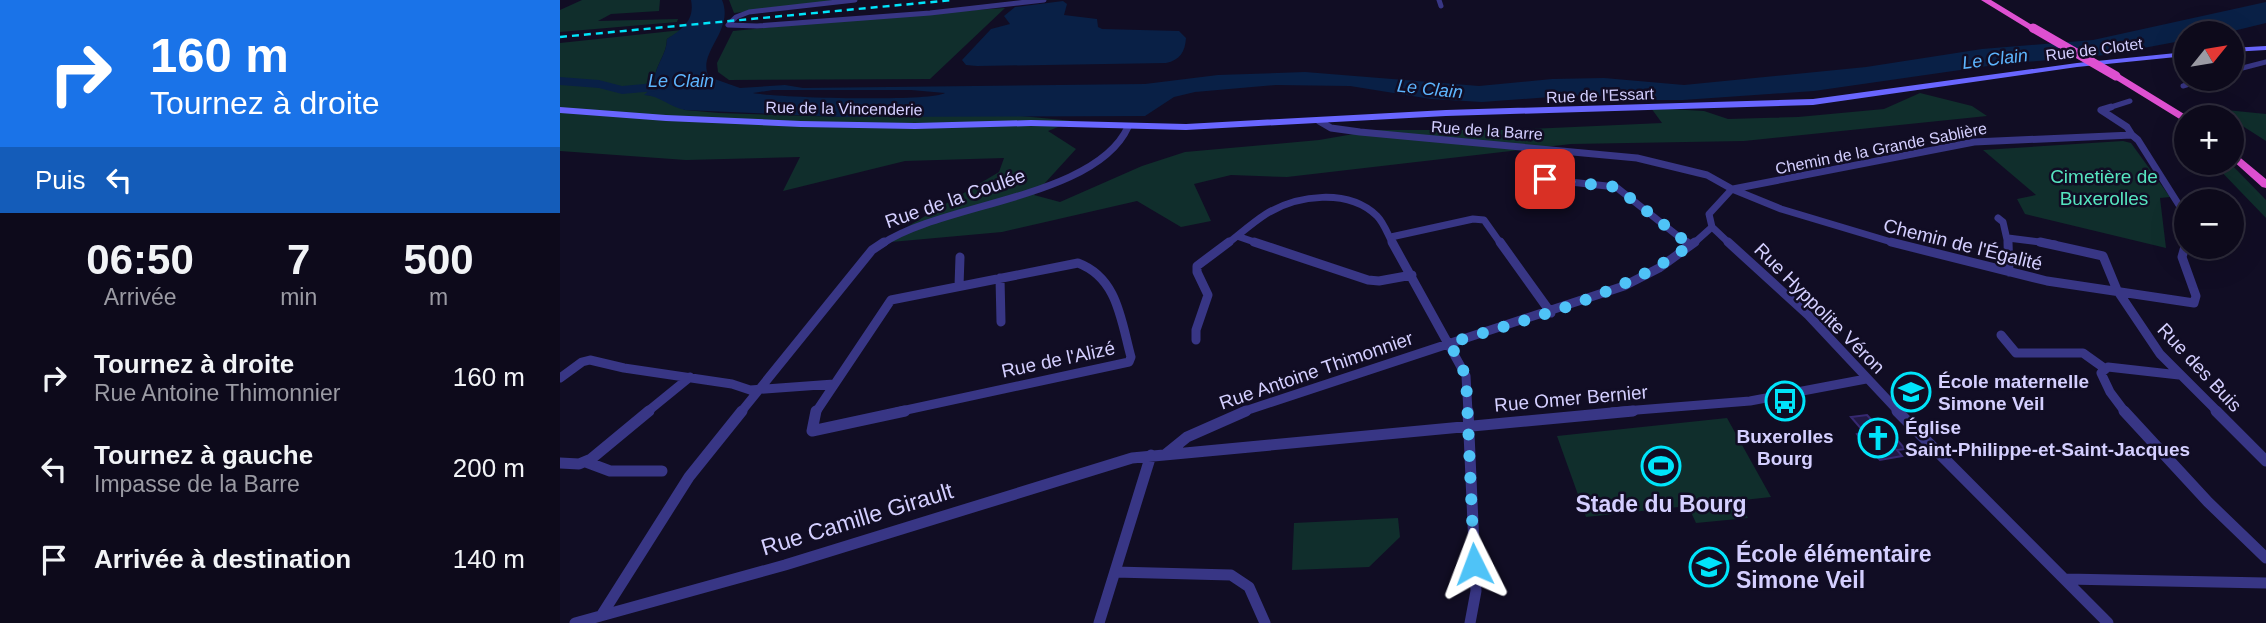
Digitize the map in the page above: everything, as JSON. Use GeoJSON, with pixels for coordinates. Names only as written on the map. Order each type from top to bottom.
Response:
{"type":"FeatureCollection","features":[{"type":"Feature","properties":{"kind":"highway"},"geometry":{"type":"LineString","coordinates":[[1985,0],[2038,27]]}},
{"type":"Feature","properties":{"kind":"highway"},"geometry":{"type":"LineString","coordinates":[[1994,0],[2174,106]]}},
{"type":"Feature","properties":{"kind":"highway"},"geometry":{"type":"LineString","coordinates":[[2120,75],[2174,112]]}},
{"type":"Feature","properties":{"kind":"highway"},"geometry":{"type":"LineString","coordinates":[[2244,155],[2266,173]]}},
{"type":"Feature","properties":{"kind":"highway"},"geometry":{"type":"LineString","coordinates":[[2244,165],[2266,186]]}},
{"type":"Feature","properties":{"kind":"main road"},"geometry":{"type":"LineString","coordinates":[[2244,49],[2266,48]]}},
{"type":"Feature","properties":{"kind":"main road","name":"Rue de Clotet"},"geometry":{"type":"LineString","coordinates":[[1881,94],[2067,66],[2174,55]]}},
{"type":"Feature","properties":{"kind":"main road","name":"Rue de l'Essart"},"geometry":{"type":"LineString","coordinates":[[1319,121],[1446,113],[1788,104],[1881,94]]}},
{"type":"Feature","properties":{"kind":"main road","name":"Rue de la Vincenderie"},"geometry":{"type":"LineString","coordinates":[[560,110],[801,124],[915,126],[1031,123],[1128,127]]}},
{"type":"Feature","properties":{"kind":"main road"},"geometry":{"type":"LineString","coordinates":[[1128,127],[1319,121]]}},
{"type":"Feature","properties":{"kind":"street"},"geometry":{"type":"LineString","coordinates":[[855,0],[746,13],[731,19],[727,25],[757,26],[930,13],[1044,0]]}},
{"type":"Feature","properties":{"kind":"street"},"geometry":{"type":"LineString","coordinates":[[2244,68],[2266,62]]}},
{"type":"Feature","properties":{"kind":"street"},"geometry":{"type":"LineString","coordinates":[[2130,101],[2101,110],[2127,127],[2138,140],[2174,199]]}},
{"type":"Feature","properties":{"kind":"street","name":"Rue de la Barre"},"geometry":{"type":"LineString","coordinates":[[1319,121],[1338,129],[1637,158],[1707,174],[1732,189]]}},
{"type":"Feature","properties":{"kind":"street","name":"Rue de la Coulée"},"geometry":{"type":"LineString","coordinates":[[601,616],[689,477],[872,250],[893,236],[1034,189],[1090,163],[1120,142],[1128,127]]}},
{"type":"Feature","properties":{"kind":"street","name":"Chemin de la Grande Sablière"},"geometry":{"type":"LineString","coordinates":[[1732,189],[1974,142],[2132,135]]}},
{"type":"Feature","properties":{"kind":"street"},"geometry":{"type":"LineString","coordinates":[[1524,177],[1616,187],[1690,245]]}},
{"type":"Feature","properties":{"kind":"street"},"geometry":{"type":"LineString","coordinates":[[1712,227],[1708,214],[1710,209],[1732,189]]}},
{"type":"Feature","properties":{"kind":"street","name":"Chemin de l'Égalité"},"geometry":{"type":"LineString","coordinates":[[1732,189],[1829,225],[2009,272],[2047,281],[2194,303],[2196,296],[2183,259]]}},
{"type":"Feature","properties":{"kind":"street"},"geometry":{"type":"LineString","coordinates":[[1196,340],[1196,330],[1208,295],[1197,272],[1197,266],[1237,236],[1282,205],[1310,198],[1331,197],[1348,200],[1371,211],[1391,237],[1466,376],[1466,425],[1476,591],[1470,623]]}},
{"type":"Feature","properties":{"kind":"street"},"geometry":{"type":"LineString","coordinates":[[1998,218],[2004,222],[2008,238],[2009,272]]}},
{"type":"Feature","properties":{"kind":"street"},"geometry":{"type":"LineString","coordinates":[[1391,237],[1473,219],[1484,220],[1551,313]]}},
{"type":"Feature","properties":{"kind":"street","name":"Rue Antoine Thimonnier"},"geometry":{"type":"LineString","coordinates":[[1166,454],[1167,449],[1181,438],[1228,418],[1450,343],[1551,313],[1623,286],[1661,265],[1712,227]]}},
{"type":"Feature","properties":{"kind":"street","name":"Rue Hyppolite Véron"},"geometry":{"type":"LineString","coordinates":[[1712,227],[1808,315],[1866,379],[2108,623]]}},
{"type":"Feature","properties":{"kind":"street"},"geometry":{"type":"LineString","coordinates":[[1237,236],[1368,280],[1384,281],[1412,275]]}},
{"type":"Feature","properties":{"kind":"street"},"geometry":{"type":"LineString","coordinates":[[2008,238],[2059,244],[2103,256],[2117,290]]}},
{"type":"Feature","properties":{"kind":"street"},"geometry":{"type":"LineString","coordinates":[[959,286],[960,257]]}},
{"type":"Feature","properties":{"kind":"street","name":"Rue de l'Alizé"},"geometry":{"type":"LineString","coordinates":[[1078,263],[1086,266],[1113,292],[1130,360],[1121,365],[1044,382],[1025,383],[812,431],[815,413],[891,300],[1000,278],[1078,263]]}},
{"type":"Feature","properties":{"kind":"street"},"geometry":{"type":"LineString","coordinates":[[1000,278],[1001,322]]}},
{"type":"Feature","properties":{"kind":"street","name":"Rue des Buis"},"geometry":{"type":"LineString","coordinates":[[2117,290],[2154,346],[2179,375],[2266,461]]}},
{"type":"Feature","properties":{"kind":"street"},"geometry":{"type":"LineString","coordinates":[[2001,334],[2016,353],[2083,353],[2104,369],[2117,367],[2145,373],[2179,375]]}},
{"type":"Feature","properties":{"kind":"street"},"geometry":{"type":"LineString","coordinates":[[560,378],[582,362],[590,360],[757,390],[791,385],[834,384]]}},
{"type":"Feature","properties":{"kind":"street"},"geometry":{"type":"LineString","coordinates":[[2104,369],[2101,373],[2108,390],[2205,501],[2266,558]]}},
{"type":"Feature","properties":{"kind":"street"},"geometry":{"type":"LineString","coordinates":[[586,462],[690,377]]}},
{"type":"Feature","properties":{"kind":"street","name":"Rue Omer Bernier"},"geometry":{"type":"LineString","coordinates":[[1151,455],[1750,401],[1866,379]]}},
{"type":"Feature","properties":{"kind":"street"},"geometry":{"type":"LineString","coordinates":[[1099,623],[1151,455]]}},
{"type":"Feature","properties":{"kind":"street","name":"Rue Camille Girault"},"geometry":{"type":"LineString","coordinates":[[575,623],[786,565],[1023,489],[1151,455]]}},
{"type":"Feature","properties":{"kind":"street"},"geometry":{"type":"LineString","coordinates":[[560,463],[586,462],[610,471],[662,471]]}},
{"type":"Feature","properties":{"kind":"street"},"geometry":{"type":"LineString","coordinates":[[1115,572],[1231,575],[1249,587],[1265,623]]}},
{"type":"Feature","properties":{"kind":"street"},"geometry":{"type":"LineString","coordinates":[[2066,579],[2266,583]]}},
{"type":"Feature","properties":{"kind":"green space"},"geometry":{"type":"Polygon","coordinates":[[[582,0],[660,0],[659,11],[611,14],[598,21],[678,19],[677,22],[560,32],[560,10],[582,0]]]}},
{"type":"Feature","properties":{"kind":"green space"},"geometry":{"type":"Polygon","coordinates":[[[729,0],[852,0],[734,13],[729,0]]]}},
{"type":"Feature","properties":{"kind":"green space"},"geometry":{"type":"Polygon","coordinates":[[[1005,8],[930,79],[729,80],[718,72],[717,63],[733,31],[873,17],[1005,8]]]}},
{"type":"Feature","properties":{"kind":"green space"},"geometry":{"type":"Polygon","coordinates":[[[682,30],[667,39],[655,85],[646,95],[657,96],[685,110],[841,117],[1010,115],[1073,121],[1048,131],[1076,149],[1034,195],[1060,202],[1142,166],[1185,152],[1319,140],[1377,130],[1506,130],[1662,123],[1651,108],[1704,111],[1728,119],[1798,117],[1884,109],[1920,93],[1972,106],[1987,116],[1744,141],[1571,144],[1287,177],[1231,175],[1194,184],[1211,221],[1181,227],[1137,201],[1002,232],[880,243],[999,172],[1004,158],[905,161],[783,191],[800,157],[686,160],[560,151],[560,43],[682,30]]]}},
{"type":"Feature","properties":{"kind":"green space"},"geometry":{"type":"Polygon","coordinates":[[[2244,112],[2266,114],[2266,141],[2244,127],[2244,112]]]}},
{"type":"Feature","properties":{"kind":"green space","name":"Cimetière de Buxerolles"},"geometry":{"type":"Polygon","coordinates":[[[2123,141],[2131,143],[2170,197],[2160,198],[2166,248],[2025,214],[2017,199],[2036,195],[1983,150],[2123,141]]]}},
{"type":"Feature","properties":{"kind":"green space"},"geometry":{"type":"Polygon","coordinates":[[[2225,175],[2242,175],[2266,200],[2266,218],[2244,195],[2244,189],[2238,189],[2225,175]]]}},
{"type":"Feature","properties":{"kind":"green space","name":"Stade du Bourg"},"geometry":{"type":"Polygon","coordinates":[[[1727,418],[1771,497],[1586,517],[1557,436],[1727,418]]]}},
{"type":"Feature","properties":{"kind":"green space"},"geometry":{"type":"Polygon","coordinates":[[[1740,503],[1748,518],[1696,523],[1689,508],[1740,503]]]}},
{"type":"Feature","properties":{"kind":"green space"},"geometry":{"type":"Polygon","coordinates":[[[1398,518],[1400,537],[1369,567],[1292,570],[1294,523],[1398,518]]]}},
{"type":"Feature","properties":{"kind":"water","name":"Le Clain"},"geometry":{"type":"Polygon","coordinates":[[[691,0],[722,0],[724,22],[707,59],[706,68],[709,77],[740,88],[785,85],[803,88],[1145,84],[1218,75],[1305,72],[1479,86],[1552,79],[1604,78],[1684,85],[1866,67],[1982,49],[2093,40],[2174,22],[2174,42],[2106,55],[2002,64],[1814,91],[1683,100],[1637,100],[1593,95],[1482,102],[1431,99],[1350,86],[1276,85],[1195,92],[1174,97],[1145,116],[841,117],[685,110],[644,95],[655,85],[667,39],[687,23],[691,13],[691,0]],[[773,90],[753,93],[820,98],[912,98],[945,93],[911,90],[773,90]]]}},
{"type":"Feature","properties":{"kind":"water"},"geometry":{"type":"Polygon","coordinates":[[[1063,1],[1067,4],[1064,15],[1097,19],[1098,27],[1102,29],[1179,31],[1186,38],[1183,51],[1175,60],[1166,63],[977,66],[966,65],[962,60],[991,29],[1010,24],[1004,16],[1015,7],[1063,1]]]}},
{"type":"Feature","properties":{"kind":"water","name":"Le Clain"},"geometry":{"type":"Polygon","coordinates":[[[2266,2],[2266,23],[2244,28],[2244,21],[2180,21],[2266,2]]]}},
{"type":"Feature","properties":{"kind":"building","name":"Église Saint-Philippe-et-Saint-Jacques"},"geometry":{"type":"Polygon","coordinates":[[[1867,415],[1886,436],[1893,435],[1905,449],[1897,450],[1902,456],[1880,460],[1862,441],[1857,434],[1864,432],[1851,417],[1867,415]]]}},
{"type":"Feature","properties":{"kind":"waterway"},"geometry":{"type":"LineString","coordinates":[[560,81],[599,84],[622,90],[677,85]]}},
{"type":"Feature","properties":{"kind":"railway"},"geometry":{"type":"LineString","coordinates":[[560,37],[953,0]]}},
{"type":"Feature","properties":{"kind":"place","name":"École maternelle Simone Veil"},"geometry":{"type":"Point","coordinates":[1911,392]}},
{"type":"Feature","properties":{"kind":"place","name":"Buxerolles Bourg"},"geometry":{"type":"Point","coordinates":[1785,401]}},
{"type":"Feature","properties":{"kind":"place","name":"Église Saint-Philippe-et-Saint-Jacques"},"geometry":{"type":"Point","coordinates":[1878,438]}},
{"type":"Feature","properties":{"kind":"place","name":"Stade du Bourg"},"geometry":{"type":"Point","coordinates":[1661,466]}},
{"type":"Feature","properties":{"kind":"place","name":"École élémentaire Simone Veil"},"geometry":{"type":"Point","coordinates":[1709,567]}},
{"type":"Feature","properties":{"kind":"route"},"geometry":{"type":"LineString","coordinates":[[1474,564],[1466,376],[1450,343],[1551,313],[1623,286],[1690,245],[1616,187],[1545,179]]}}]}
